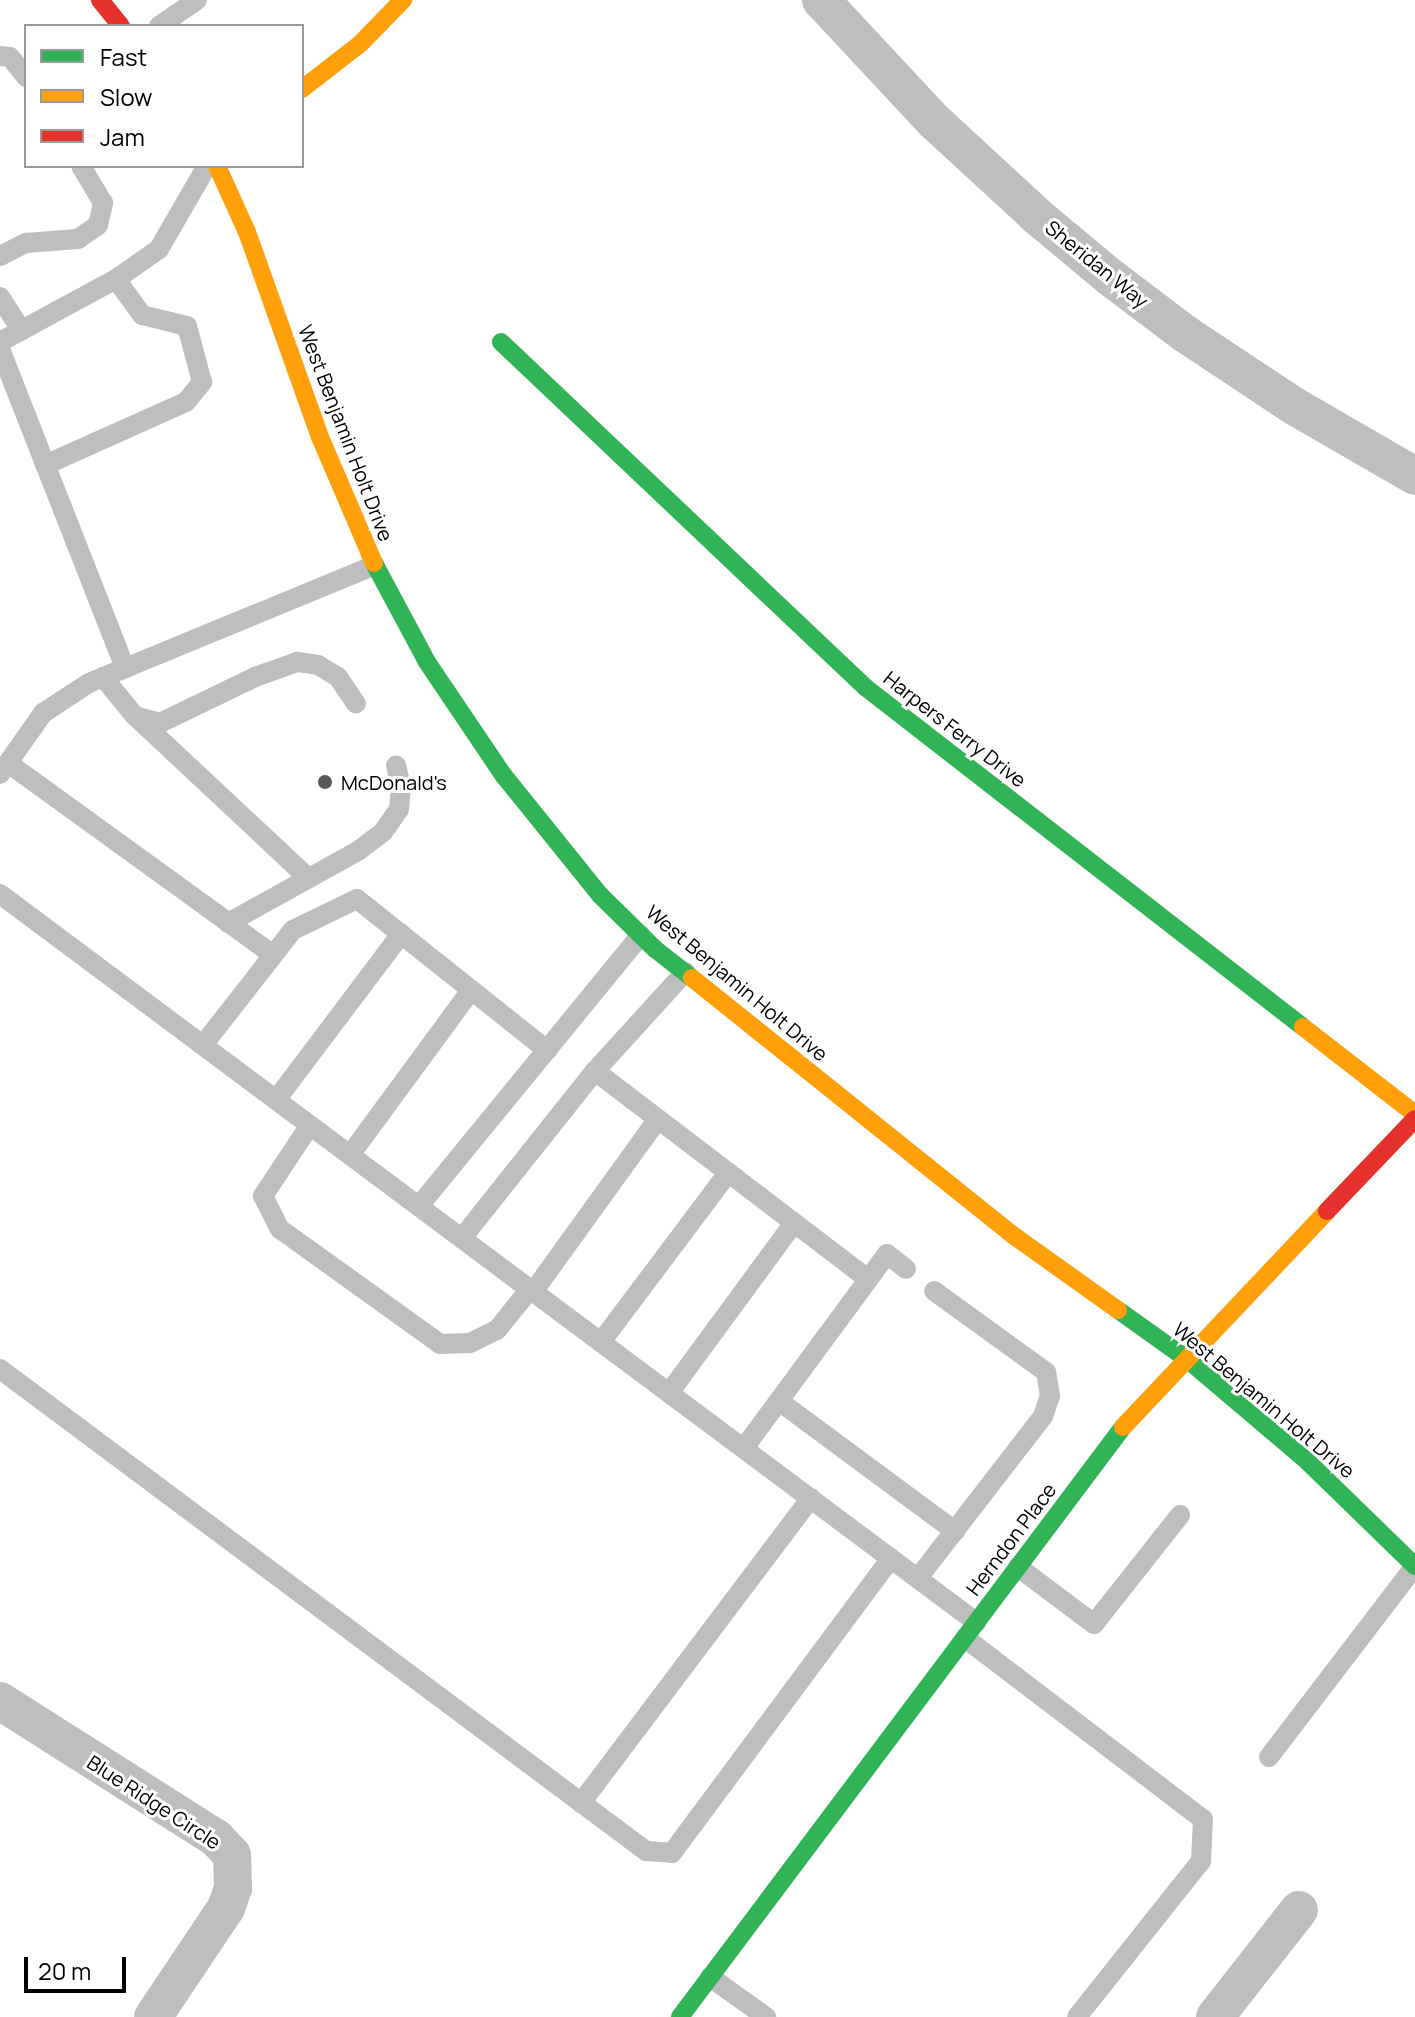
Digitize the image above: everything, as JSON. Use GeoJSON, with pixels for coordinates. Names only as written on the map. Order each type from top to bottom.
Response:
{"type":"FeatureCollection","features":[{"type":"Feature","properties":{"kind":"street"},"geometry":{"type":"LineString","coordinates":[[100,0],[119,24]]}},
{"type":"Feature","properties":{"kind":"street"},"geometry":{"type":"LineString","coordinates":[[304,87],[360,44],[403,0]]}},
{"type":"Feature","properties":{"kind":"street","name":"Sheridan Way"},"geometry":{"type":"LineString","coordinates":[[821,0],[934,121],[1038,217],[1110,277],[1184,333],[1294,406],[1415,476]]}},
{"type":"Feature","properties":{"kind":"street","name":"West Benjamin Holt Drive"},"geometry":{"type":"LineString","coordinates":[[218,168],[247,232],[320,437],[375,565],[427,662],[504,776],[600,895],[685,972],[1017,1238],[1188,1360],[1307,1461],[1415,1566]]}},
{"type":"Feature","properties":{"kind":"street","name":"Harpers Ferry Drive"},"geometry":{"type":"LineString","coordinates":[[501,342],[865,687],[1415,1116]]}},
{"type":"Feature","properties":{"kind":"street","name":"Herndon Place"},"geometry":{"type":"LineString","coordinates":[[680,2017],[1127,1422],[1415,1116]]}},
{"type":"Feature","properties":{"kind":"street","name":"Blue Ridge Circle"},"geometry":{"type":"LineString","coordinates":[[0,1701],[216,1838],[232,1855],[233,1888],[226,1908],[153,2017]]}},
{"type":"Feature","properties":{"kind":"street"},"geometry":{"type":"LineString","coordinates":[[1215,2017],[1299,1910]]}},
{"type":"Feature","properties":{"kind":"lane"},"geometry":{"type":"LineString","coordinates":[[162,24],[197,0]]}},
{"type":"Feature","properties":{"kind":"lane"},"geometry":{"type":"LineString","coordinates":[[0,56],[10,57],[24,74]]}},
{"type":"Feature","properties":{"kind":"lane"},"geometry":{"type":"LineString","coordinates":[[0,256],[26,243],[78,239],[98,225],[103,203],[82,168]]}},
{"type":"Feature","properties":{"kind":"lane"},"geometry":{"type":"LineString","coordinates":[[0,342],[116,279],[159,249],[206,168]]}},
{"type":"Feature","properties":{"kind":"lane"},"geometry":{"type":"LineString","coordinates":[[45,465],[186,402],[202,382],[187,326],[142,315],[116,279]]}},
{"type":"Feature","properties":{"kind":"lane"},"geometry":{"type":"LineString","coordinates":[[0,297],[22,331]]}},
{"type":"Feature","properties":{"kind":"lane"},"geometry":{"type":"LineString","coordinates":[[0,349],[125,668]]}},
{"type":"Feature","properties":{"kind":"lane"},"geometry":{"type":"LineString","coordinates":[[273,955],[4,768],[43,713],[103,677],[375,565]]}},
{"type":"Feature","properties":{"kind":"lane"},"geometry":{"type":"LineString","coordinates":[[134,715],[160,723],[255,677],[297,662],[318,665],[338,677],[356,704]]}},
{"type":"Feature","properties":{"kind":"lane"},"geometry":{"type":"LineString","coordinates":[[103,677],[134,715],[308,878]]}},
{"type":"Feature","properties":{"kind":"lane"},"geometry":{"type":"LineString","coordinates":[[228,923],[358,851],[383,832],[399,809],[401,787],[396,766]]}},
{"type":"Feature","properties":{"kind":"lane"},"geometry":{"type":"LineString","coordinates":[[0,894],[918,1578],[971,1630],[1203,1819],[1201,1861],[1077,2017]]}},
{"type":"Feature","properties":{"kind":"lane"},"geometry":{"type":"LineString","coordinates":[[203,1045],[293,930],[357,899],[547,1050]]}},
{"type":"Feature","properties":{"kind":"lane"},"geometry":{"type":"LineString","coordinates":[[276,1100],[401,934]]}},
{"type":"Feature","properties":{"kind":"lane"},"geometry":{"type":"LineString","coordinates":[[419,1206],[641,935]]}},
{"type":"Feature","properties":{"kind":"lane"},"geometry":{"type":"LineString","coordinates":[[462,1238],[595,1071],[685,972]]}},
{"type":"Feature","properties":{"kind":"lane"},"geometry":{"type":"LineString","coordinates":[[350,1155],[471,990]]}},
{"type":"Feature","properties":{"kind":"lane"},"geometry":{"type":"LineString","coordinates":[[595,1071],[868,1279]]}},
{"type":"Feature","properties":{"kind":"lane"},"geometry":{"type":"LineString","coordinates":[[310,1125],[263,1196],[280,1229],[440,1344],[470,1343],[497,1330],[532,1290],[657,1120]]}},
{"type":"Feature","properties":{"kind":"lane"},"geometry":{"type":"LineString","coordinates":[[601,1342],[728,1173]]}},
{"type":"Feature","properties":{"kind":"lane"},"geometry":{"type":"LineString","coordinates":[[669,1393],[794,1223]]}},
{"type":"Feature","properties":{"kind":"lane"},"geometry":{"type":"LineString","coordinates":[[744,1448],[887,1254],[906,1269]]}},
{"type":"Feature","properties":{"kind":"lane"},"geometry":{"type":"LineString","coordinates":[[918,1578],[1043,1416],[1050,1396],[1046,1372],[934,1291]]}},
{"type":"Feature","properties":{"kind":"lane"},"geometry":{"type":"LineString","coordinates":[[0,1369],[646,1851],[672,1853],[891,1558]]}},
{"type":"Feature","properties":{"kind":"lane"},"geometry":{"type":"LineString","coordinates":[[779,1401],[955,1531]]}},
{"type":"Feature","properties":{"kind":"lane"},"geometry":{"type":"LineString","coordinates":[[581,1803],[811,1498]]}},
{"type":"Feature","properties":{"kind":"lane"},"geometry":{"type":"LineString","coordinates":[[1018,1567],[1094,1624],[1180,1515]]}},
{"type":"Feature","properties":{"kind":"lane"},"geometry":{"type":"LineString","coordinates":[[1269,1757],[1415,1566]]}},
{"type":"Feature","properties":{"kind":"lane"},"geometry":{"type":"LineString","coordinates":[[710,1977],[766,2017]]}},
{"type":"Feature","properties":{"kind":"traffic: fast"},"geometry":{"type":"LineString","coordinates":[[501,342],[865,687],[1303,1027]]}},
{"type":"Feature","properties":{"kind":"traffic: fast"},"geometry":{"type":"LineString","coordinates":[[374,563],[427,662],[504,776],[600,895],[655,949],[692,978]]}},
{"type":"Feature","properties":{"kind":"traffic: fast"},"geometry":{"type":"LineString","coordinates":[[1118,1310],[1188,1360],[1307,1461],[1415,1566]]}},
{"type":"Feature","properties":{"kind":"traffic: fast"},"geometry":{"type":"LineString","coordinates":[[680,2017],[1123,1427]]}},
{"type":"Feature","properties":{"kind":"traffic: slow"},"geometry":{"type":"LineString","coordinates":[[304,87],[360,44],[403,0]]}},
{"type":"Feature","properties":{"kind":"traffic: slow"},"geometry":{"type":"LineString","coordinates":[[218,168],[247,232],[320,437],[374,563]]}},
{"type":"Feature","properties":{"kind":"traffic: slow"},"geometry":{"type":"LineString","coordinates":[[692,978],[1017,1238],[1118,1310]]}},
{"type":"Feature","properties":{"kind":"traffic: slow"},"geometry":{"type":"LineString","coordinates":[[1303,1027],[1415,1114]]}},
{"type":"Feature","properties":{"kind":"traffic: slow"},"geometry":{"type":"LineString","coordinates":[[1123,1427],[1327,1211]]}},
{"type":"Feature","properties":{"kind":"traffic: jam"},"geometry":{"type":"LineString","coordinates":[[100,0],[119,24]]}},
{"type":"Feature","properties":{"kind":"traffic: jam"},"geometry":{"type":"LineString","coordinates":[[1327,1211],[1415,1119]]}},
{"type":"Feature","properties":{"kind":"place","name":"McDonald's"},"geometry":{"type":"Point","coordinates":[325,782]}}]}
